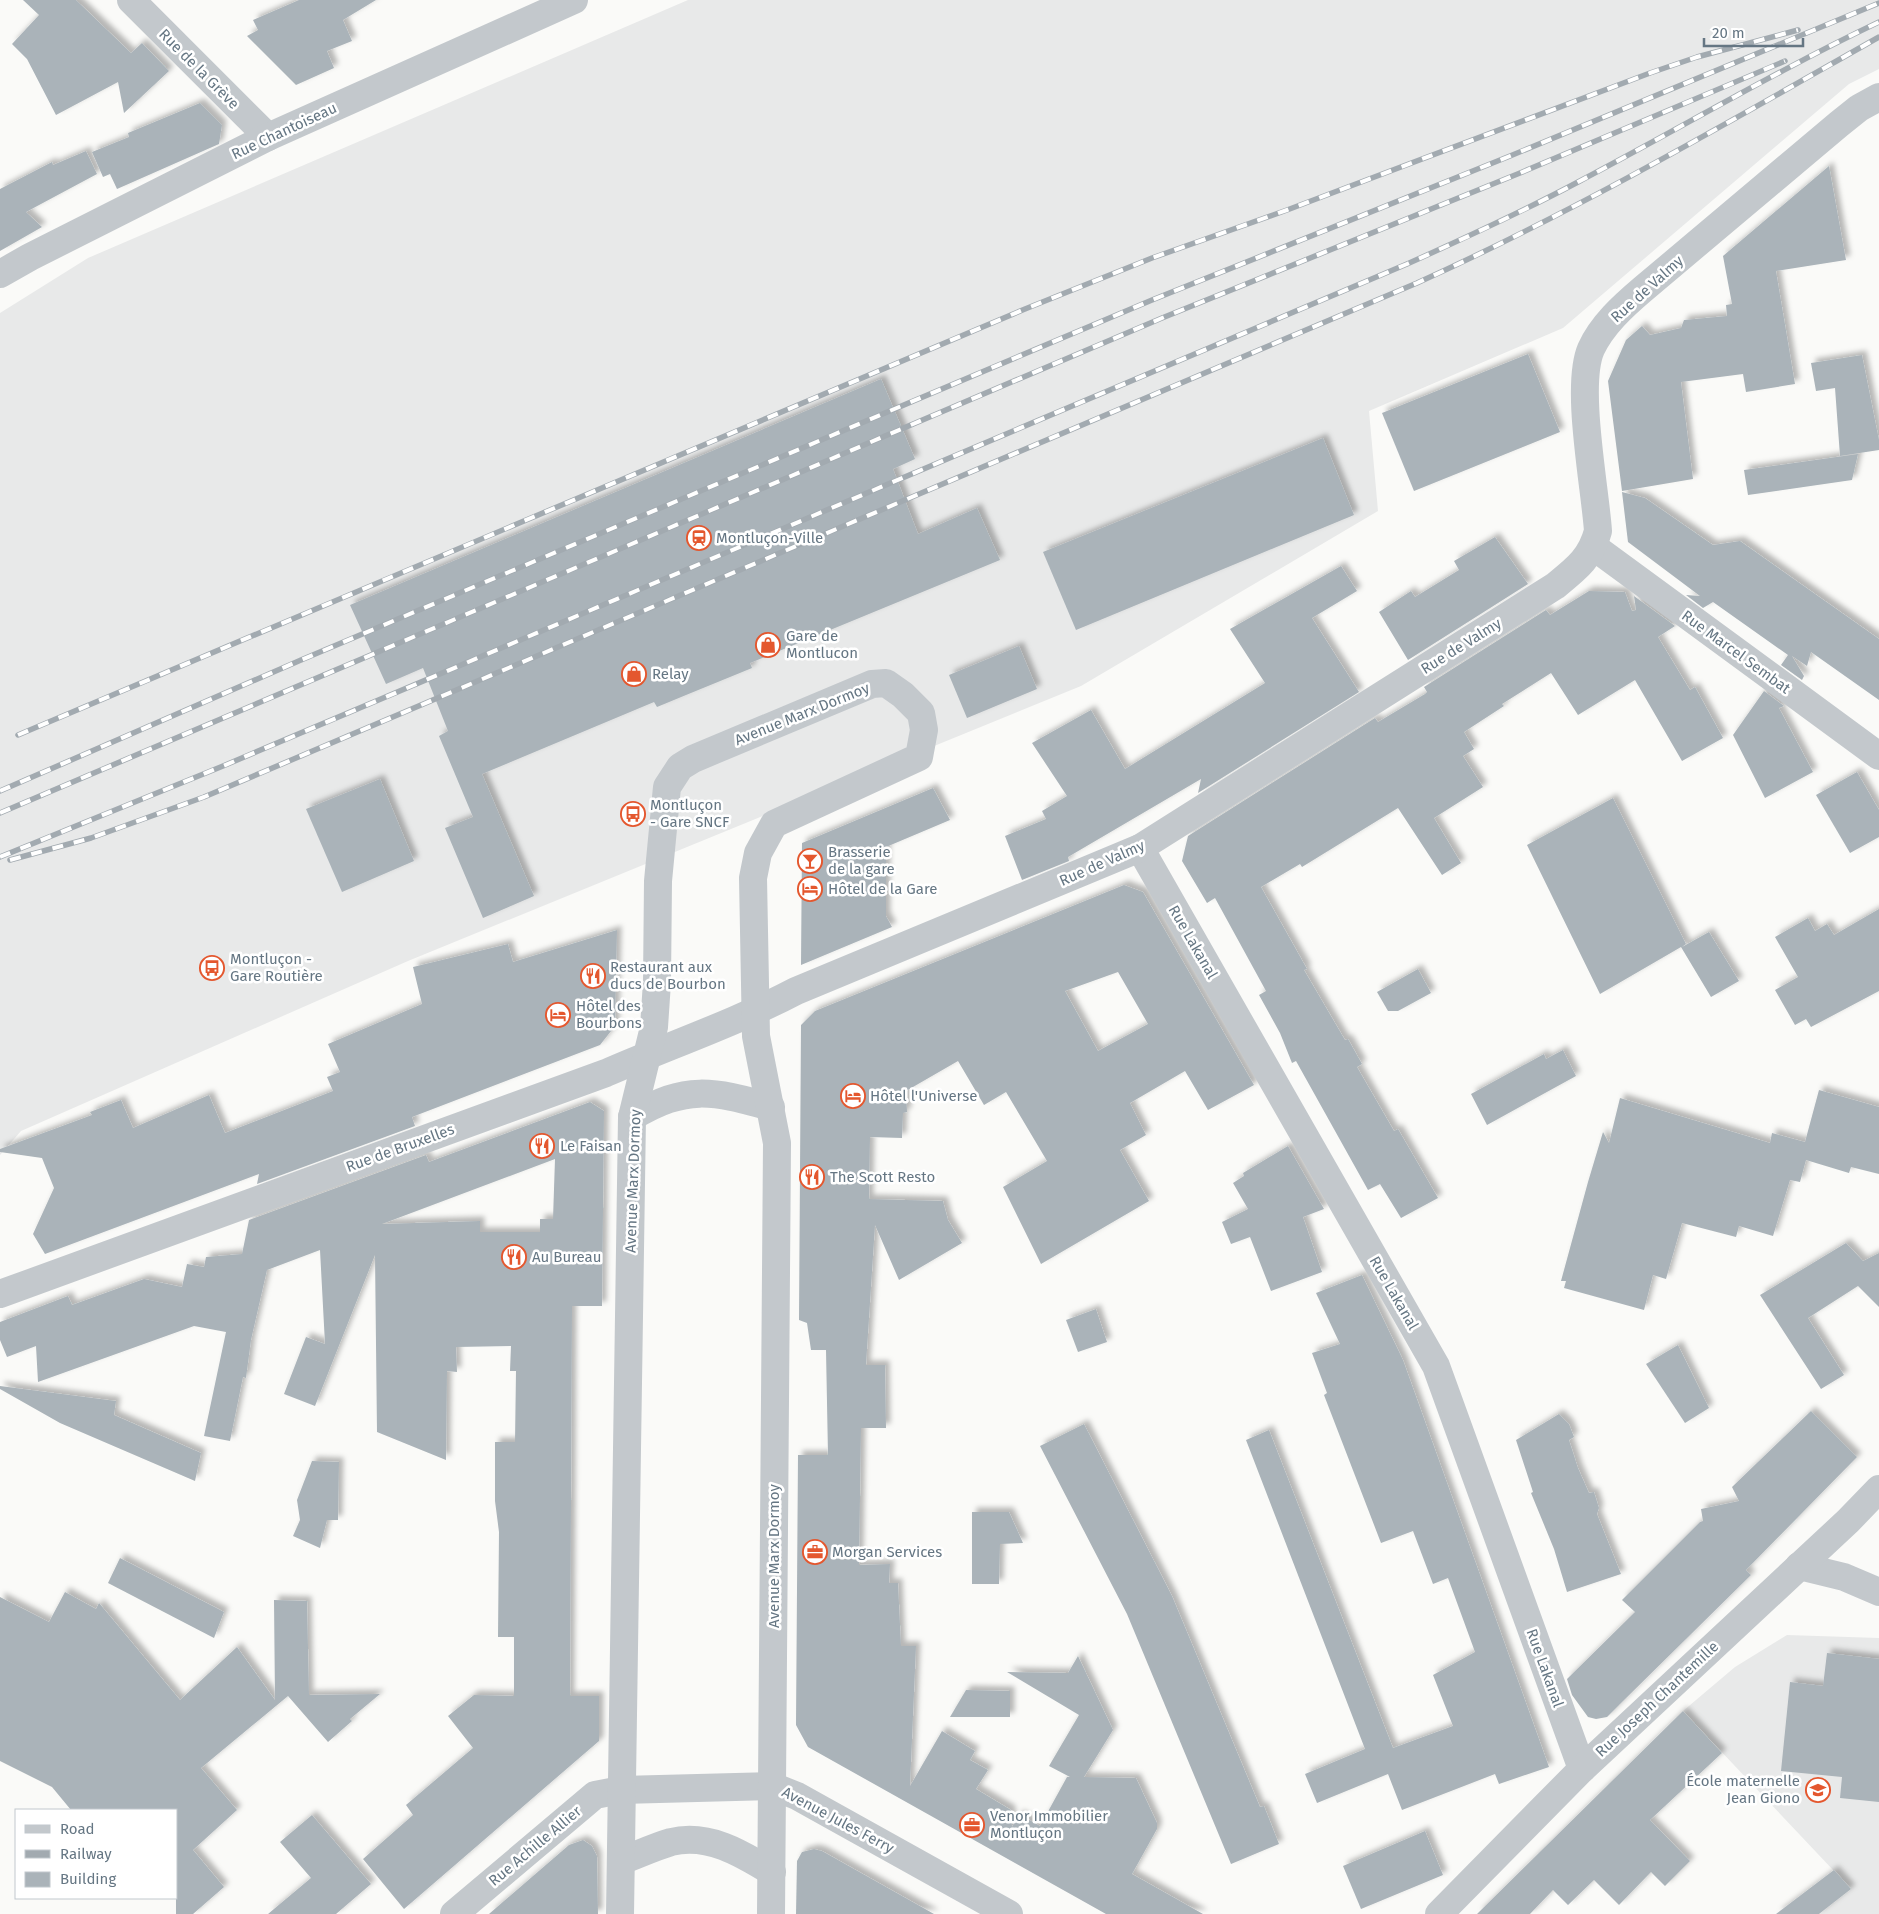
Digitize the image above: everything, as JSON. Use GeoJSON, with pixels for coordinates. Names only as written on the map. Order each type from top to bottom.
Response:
{"type":"FeatureCollection","features":[{"type":"Feature","properties":{"kind":"street","name":"Rue de la Grève"},"geometry":{"type":"LineString","coordinates":[[131,0],[268,137]]}},
{"type":"Feature","properties":{"kind":"street","name":"Rue Chantoiseau"},"geometry":{"type":"LineString","coordinates":[[0,274],[56,243],[268,137],[574,0]]}},
{"type":"Feature","properties":{"kind":"street","name":"Rue de Valmy"},"geometry":{"type":"LineString","coordinates":[[796,991],[1140,848],[1555,586],[1578,568],[1594,547],[1598,531],[1585,381],[1591,350],[1600,333],[1626,303],[1839,124],[1859,108],[1879,97]]}},
{"type":"Feature","properties":{"kind":"street","name":"Rue Marcel Sembat"},"geometry":{"type":"LineString","coordinates":[[1594,547],[1879,756]]}},
{"type":"Feature","properties":{"kind":"street","name":"Avenue Marx Dormoy"},"geometry":{"type":"LineString","coordinates":[[620,1914],[632,1116],[654,1027],[657,982],[658,881],[661,832],[667,787],[680,767],[693,758],[872,684],[886,683],[903,695],[920,713],[924,730],[920,757],[774,824],[758,853],[752,878],[756,1036],[777,1142],[771,1914]]}},
{"type":"Feature","properties":{"kind":"street","name":"Rue Lakanal"},"geometry":{"type":"LineString","coordinates":[[1140,848],[1436,1366],[1582,1769]]}},
{"type":"Feature","properties":{"kind":"street","name":"Rue de Bruxelles"},"geometry":{"type":"LineString","coordinates":[[0,1294],[606,1073],[648,1054],[702,1035],[755,1012],[796,991]]}},
{"type":"Feature","properties":{"kind":"street"},"geometry":{"type":"LineString","coordinates":[[632,1116],[655,1103],[694,1093],[722,1094],[770,1107]]}},
{"type":"Feature","properties":{"kind":"street","name":"Rue Joseph Chantemille"},"geometry":{"type":"LineString","coordinates":[[1439,1914],[1582,1769],[1879,1489]]}},
{"type":"Feature","properties":{"kind":"street"},"geometry":{"type":"LineString","coordinates":[[1799,1566],[1844,1577],[1879,1592]]}},
{"type":"Feature","properties":{"kind":"street","name":"Avenue Jules Ferry"},"geometry":{"type":"LineString","coordinates":[[621,1790],[772,1786],[797,1796],[1009,1914]]}},
{"type":"Feature","properties":{"kind":"street","name":"Rue Achille Allier"},"geometry":{"type":"LineString","coordinates":[[454,1914],[595,1796],[621,1790]]}},
{"type":"Feature","properties":{"kind":"street"},"geometry":{"type":"LineString","coordinates":[[620,1861],[672,1842],[707,1840],[741,1854],[772,1872]]}},
{"type":"Feature","properties":{"kind":"shaded area"},"geometry":{"type":"Polygon","coordinates":[[[688,0],[1879,0],[1879,69],[1849,84],[1563,328],[1369,411],[1378,511],[1081,686],[408,961],[21,1131],[0,1155],[0,313],[88,258],[688,0]]]}},
{"type":"Feature","properties":{"kind":"shaded area","name":"École maternelle Jean Giono"},"geometry":{"type":"Polygon","coordinates":[[[1787,1635],[1879,1638],[1879,1914],[1819,1914],[1851,1889],[1683,1711],[1735,1667],[1787,1635]]]}},
{"type":"Feature","properties":{"kind":"building"},"geometry":{"type":"Polygon","coordinates":[[[23,0],[76,0],[131,53],[142,43],[169,71],[124,113],[118,82],[56,115],[27,59],[12,44],[39,15],[23,0]]]}},
{"type":"Feature","properties":{"kind":"building"},"geometry":{"type":"Polygon","coordinates":[[[299,0],[376,0],[343,20],[352,41],[327,51],[334,68],[296,85],[247,36],[258,30],[253,20],[299,0]]]}},
{"type":"Feature","properties":{"kind":"building"},"geometry":{"type":"Polygon","coordinates":[[[200,103],[222,125],[219,144],[117,189],[110,174],[103,177],[92,152],[129,137],[128,133],[200,103]]]}},
{"type":"Feature","properties":{"kind":"building"},"geometry":{"type":"Polygon","coordinates":[[[86,151],[97,174],[26,212],[42,227],[0,251],[0,189],[52,162],[53,165],[86,151]]]}},
{"type":"Feature","properties":{"kind":"building"},"geometry":{"type":"Polygon","coordinates":[[[1829,166],[1846,260],[1776,271],[1795,384],[1746,392],[1743,374],[1681,382],[1693,479],[1622,491],[1608,381],[1626,340],[1642,326],[1650,335],[1681,328],[1684,320],[1727,316],[1726,305],[1732,304],[1723,256],[1829,166]]]}},
{"type":"Feature","properties":{"kind":"building"},"geometry":{"type":"Polygon","coordinates":[[[1528,354],[1560,432],[1414,491],[1382,413],[1528,354]]]}},
{"type":"Feature","properties":{"kind":"building"},"geometry":{"type":"Polygon","coordinates":[[[1862,355],[1879,440],[1879,450],[1840,456],[1835,388],[1816,391],[1811,363],[1862,355]]]}},
{"type":"Feature","properties":{"kind":"building"},"geometry":{"type":"Polygon","coordinates":[[[881,379],[915,459],[893,469],[918,534],[977,508],[1000,560],[750,663],[752,668],[657,707],[654,702],[482,774],[534,896],[483,918],[445,828],[473,817],[439,736],[448,731],[423,668],[386,684],[350,605],[881,379]]]}},
{"type":"Feature","properties":{"kind":"building"},"geometry":{"type":"Polygon","coordinates":[[[1323,438],[1354,515],[1076,630],[1043,552],[1323,438]]]}},
{"type":"Feature","properties":{"kind":"building"},"geometry":{"type":"Polygon","coordinates":[[[1858,454],[1852,480],[1748,495],[1744,470],[1858,454]]]}},
{"type":"Feature","properties":{"kind":"building"},"geometry":{"type":"Polygon","coordinates":[[[1622,492],[1645,498],[1713,545],[1740,541],[1879,639],[1879,700],[1811,652],[1807,666],[1792,656],[1804,676],[1802,680],[1781,665],[1788,655],[1713,602],[1703,608],[1686,595],[1700,596],[1628,542],[1622,492]]]}},
{"type":"Feature","properties":{"kind":"building"},"geometry":{"type":"Polygon","coordinates":[[[1495,537],[1528,584],[1408,660],[1379,612],[1411,591],[1415,597],[1459,570],[1454,561],[1495,537]]]}},
{"type":"Feature","properties":{"kind":"building"},"geometry":{"type":"Polygon","coordinates":[[[1341,566],[1357,591],[1312,618],[1359,692],[1198,793],[1201,779],[1068,857],[1069,861],[1022,880],[1005,836],[1046,819],[1042,811],[1067,796],[1032,743],[1091,710],[1125,769],[1265,683],[1230,629],[1341,566]]]}},
{"type":"Feature","properties":{"kind":"building"},"geometry":{"type":"Polygon","coordinates":[[[1589,591],[1625,592],[1632,611],[1636,610],[1634,596],[1675,626],[1658,637],[1690,690],[1695,687],[1723,738],[1682,761],[1635,680],[1578,715],[1551,673],[1502,704],[1504,706],[1464,732],[1474,749],[1463,756],[1483,787],[1434,818],[1461,863],[1442,875],[1398,808],[1302,867],[1300,864],[1261,887],[1307,969],[1304,970],[1345,1040],[1348,1039],[1362,1064],[1357,1067],[1394,1131],[1398,1129],[1438,1198],[1401,1218],[1380,1184],[1368,1190],[1296,1061],[1292,1063],[1280,1033],[1259,995],[1266,991],[1215,898],[1207,903],[1182,861],[1188,836],[1375,718],[1378,722],[1425,694],[1427,692],[1424,687],[1546,610],[1550,615],[1589,591]]]}},
{"type":"Feature","properties":{"kind":"building"},"geometry":{"type":"Polygon","coordinates":[[[1019,646],[1037,689],[967,718],[949,675],[1019,646]]]}},
{"type":"Feature","properties":{"kind":"building"},"geometry":{"type":"Polygon","coordinates":[[[1764,691],[1784,706],[1779,708],[1813,772],[1765,798],[1733,735],[1764,691]]]}},
{"type":"Feature","properties":{"kind":"building"},"geometry":{"type":"Polygon","coordinates":[[[1857,772],[1879,810],[1879,837],[1850,853],[1816,795],[1857,772]]]}},
{"type":"Feature","properties":{"kind":"building"},"geometry":{"type":"Polygon","coordinates":[[[380,779],[414,861],[342,892],[306,809],[380,779]]]}},
{"type":"Feature","properties":{"kind":"building"},"geometry":{"type":"Polygon","coordinates":[[[933,788],[950,820],[886,847],[886,916],[892,927],[801,965],[802,843],[933,788]]]}},
{"type":"Feature","properties":{"kind":"building"},"geometry":{"type":"Polygon","coordinates":[[[1613,798],[1686,944],[1682,947],[1709,932],[1739,981],[1711,997],[1681,947],[1600,994],[1527,845],[1613,798]]]}},
{"type":"Feature","properties":{"kind":"building"},"geometry":{"type":"Polygon","coordinates":[[[1124,885],[1143,892],[1254,1085],[1208,1110],[1185,1071],[1130,1103],[1146,1135],[1120,1150],[1149,1201],[1041,1264],[1003,1187],[1047,1161],[1006,1092],[984,1105],[958,1061],[906,1091],[907,1112],[903,1113],[902,1138],[870,1137],[869,1199],[943,1201],[948,1220],[962,1243],[899,1280],[875,1225],[866,1365],[885,1365],[886,1428],[861,1428],[859,1565],[890,1564],[889,1583],[898,1583],[901,1646],[916,1646],[910,1786],[942,1731],[975,1751],[970,1760],[988,1770],[976,1789],[1011,1810],[1012,1827],[1019,1814],[1040,1826],[1067,1777],[1070,1777],[1049,1766],[1079,1715],[1007,1672],[1068,1673],[1078,1656],[1113,1730],[1084,1777],[1136,1778],[1157,1823],[1157,1829],[1132,1874],[1203,1914],[1106,1914],[808,1747],[796,1725],[798,1455],[828,1455],[826,1350],[811,1350],[807,1323],[799,1320],[801,1025],[815,1011],[1124,885]],[[1118,972],[1065,991],[1098,1051],[1148,1024],[1118,972]]]}},
{"type":"Feature","properties":{"kind":"building"},"geometry":{"type":"Polygon","coordinates":[[[1879,909],[1879,991],[1811,1027],[1806,1019],[1795,1025],[1775,990],[1798,977],[1775,937],[1808,918],[1815,931],[1827,924],[1834,935],[1879,909]]]}},
{"type":"Feature","properties":{"kind":"building"},"geometry":{"type":"Polygon","coordinates":[[[617,930],[615,1026],[600,1045],[412,1117],[415,1126],[257,1184],[259,1174],[45,1254],[33,1234],[54,1188],[42,1158],[0,1152],[0,1149],[92,1115],[90,1112],[121,1100],[133,1128],[209,1095],[225,1133],[333,1091],[327,1077],[340,1072],[328,1044],[422,1004],[413,967],[508,944],[513,962],[617,930]]]}},
{"type":"Feature","properties":{"kind":"building"},"geometry":{"type":"Polygon","coordinates":[[[1418,969],[1431,993],[1398,1011],[1388,1011],[1377,992],[1418,969]]]}},
{"type":"Feature","properties":{"kind":"building"},"geometry":{"type":"Polygon","coordinates":[[[1563,1050],[1576,1076],[1487,1125],[1471,1094],[1544,1054],[1546,1059],[1563,1050]]]}},
{"type":"Feature","properties":{"kind":"building"},"geometry":{"type":"Polygon","coordinates":[[[1819,1090],[1879,1107],[1879,1174],[1851,1167],[1849,1173],[1806,1160],[1800,1182],[1790,1180],[1773,1236],[1739,1226],[1736,1237],[1682,1223],[1666,1279],[1653,1275],[1644,1310],[1564,1288],[1566,1281],[1561,1281],[1588,1182],[1603,1132],[1609,1143],[1620,1098],[1770,1143],[1772,1133],[1805,1142],[1819,1090]]]}},
{"type":"Feature","properties":{"kind":"building"},"geometry":{"type":"Polygon","coordinates":[[[590,1102],[604,1111],[602,1306],[572,1306],[570,1696],[599,1696],[599,1741],[404,1909],[363,1859],[413,1815],[406,1805],[473,1748],[448,1716],[474,1695],[514,1696],[514,1637],[498,1637],[499,1532],[495,1501],[495,1442],[515,1442],[516,1371],[510,1371],[511,1346],[456,1347],[457,1372],[447,1371],[446,1460],[377,1432],[375,1255],[315,1406],[284,1394],[306,1337],[325,1344],[320,1250],[267,1270],[251,1340],[246,1378],[243,1377],[230,1441],[204,1436],[226,1332],[194,1326],[38,1382],[36,1346],[7,1357],[0,1340],[0,1322],[68,1296],[72,1305],[144,1279],[182,1287],[187,1264],[204,1267],[206,1257],[242,1254],[249,1220],[426,1155],[429,1162],[590,1102]],[[555,1159],[382,1224],[480,1221],[480,1232],[540,1232],[540,1219],[553,1219],[555,1159]]]}},
{"type":"Feature","properties":{"kind":"building"},"geometry":{"type":"Polygon","coordinates":[[[1288,1146],[1324,1209],[1303,1217],[1322,1272],[1271,1291],[1250,1237],[1231,1244],[1222,1222],[1248,1209],[1233,1183],[1244,1176],[1243,1173],[1288,1146]]]}},
{"type":"Feature","properties":{"kind":"building"},"geometry":{"type":"Polygon","coordinates":[[[1846,1243],[1863,1261],[1879,1253],[1879,1307],[1858,1286],[1808,1318],[1844,1375],[1821,1389],[1760,1295],[1846,1243]]]}},
{"type":"Feature","properties":{"kind":"building"},"geometry":{"type":"Polygon","coordinates":[[[1362,1275],[1403,1360],[1549,1767],[1499,1784],[1495,1774],[1402,1810],[1388,1774],[1317,1803],[1305,1774],[1365,1749],[1246,1440],[1269,1430],[1393,1748],[1453,1726],[1433,1675],[1475,1652],[1448,1578],[1433,1584],[1413,1531],[1381,1543],[1324,1395],[1327,1393],[1312,1353],[1340,1344],[1316,1293],[1362,1275]]]}},
{"type":"Feature","properties":{"kind":"building"},"geometry":{"type":"Polygon","coordinates":[[[1096,1309],[1107,1342],[1078,1352],[1066,1320],[1096,1309]]]}},
{"type":"Feature","properties":{"kind":"building"},"geometry":{"type":"Polygon","coordinates":[[[1678,1345],[1709,1408],[1685,1423],[1646,1364],[1678,1345]]]}},
{"type":"Feature","properties":{"kind":"building"},"geometry":{"type":"Polygon","coordinates":[[[0,1386],[116,1401],[114,1415],[201,1453],[195,1481],[60,1423],[0,1389],[0,1386]]]}},
{"type":"Feature","properties":{"kind":"building"},"geometry":{"type":"Polygon","coordinates":[[[1811,1411],[1857,1457],[1746,1570],[1751,1575],[1607,1717],[1596,1719],[1588,1717],[1572,1695],[1567,1679],[1635,1612],[1622,1600],[1703,1521],[1701,1509],[1739,1501],[1732,1487],[1811,1411]]]}},
{"type":"Feature","properties":{"kind":"building"},"geometry":{"type":"Polygon","coordinates":[[[1559,1414],[1569,1424],[1574,1437],[1569,1440],[1578,1468],[1589,1493],[1594,1492],[1599,1508],[1597,1514],[1621,1574],[1567,1592],[1554,1549],[1531,1493],[1533,1492],[1516,1440],[1559,1414]]]}},
{"type":"Feature","properties":{"kind":"building"},"geometry":{"type":"Polygon","coordinates":[[[1084,1424],[1172,1596],[1260,1807],[1264,1806],[1279,1844],[1231,1864],[1127,1614],[1040,1446],[1084,1424]]]}},
{"type":"Feature","properties":{"kind":"building"},"geometry":{"type":"Polygon","coordinates":[[[312,1461],[339,1462],[338,1520],[327,1520],[320,1548],[293,1536],[300,1520],[297,1500],[312,1461]]]}},
{"type":"Feature","properties":{"kind":"building"},"geometry":{"type":"Polygon","coordinates":[[[972,1512],[1009,1512],[1023,1543],[1000,1544],[999,1584],[972,1584],[972,1512]]]}},
{"type":"Feature","properties":{"kind":"building"},"geometry":{"type":"Polygon","coordinates":[[[120,1558],[224,1612],[214,1638],[108,1583],[120,1558]]]}},
{"type":"Feature","properties":{"kind":"building"},"geometry":{"type":"Polygon","coordinates":[[[65,1592],[96,1609],[99,1603],[180,1700],[237,1647],[275,1700],[274,1600],[307,1601],[309,1695],[380,1694],[350,1719],[352,1721],[328,1742],[288,1696],[201,1768],[237,1810],[193,1850],[224,1887],[193,1914],[176,1914],[176,1899],[178,1899],[178,1809],[70,1809],[52,1787],[0,1761],[0,1597],[49,1622],[65,1592]]]}},
{"type":"Feature","properties":{"kind":"building"},"geometry":{"type":"Polygon","coordinates":[[[1827,1653],[1879,1659],[1879,1802],[1840,1798],[1842,1777],[1781,1771],[1790,1682],[1823,1686],[1827,1653]]]}},
{"type":"Feature","properties":{"kind":"building"},"geometry":{"type":"Polygon","coordinates":[[[966,1690],[1010,1691],[1010,1717],[950,1717],[966,1690]]]}},
{"type":"Feature","properties":{"kind":"building"},"geometry":{"type":"Polygon","coordinates":[[[1683,1711],[1722,1753],[1650,1820],[1690,1861],[1665,1886],[1651,1872],[1619,1905],[1594,1880],[1568,1905],[1553,1890],[1530,1914],[1477,1914],[1683,1711]]]}},
{"type":"Feature","properties":{"kind":"building"},"geometry":{"type":"Polygon","coordinates":[[[312,1815],[371,1884],[336,1914],[268,1914],[311,1878],[280,1842],[312,1815]]]}},
{"type":"Feature","properties":{"kind":"building"},"geometry":{"type":"Polygon","coordinates":[[[1425,1831],[1443,1875],[1361,1909],[1343,1866],[1425,1831]]]}},
{"type":"Feature","properties":{"kind":"building"},"geometry":{"type":"Polygon","coordinates":[[[583,1840],[592,1846],[597,1856],[598,1914],[489,1914],[569,1845],[583,1840]]]}},
{"type":"Feature","properties":{"kind":"building"},"geometry":{"type":"Polygon","coordinates":[[[814,1849],[822,1851],[934,1914],[796,1914],[797,1861],[802,1852],[814,1849]]]}},
{"type":"Feature","properties":{"kind":"building"},"geometry":{"type":"Polygon","coordinates":[[[1834,1870],[1851,1889],[1819,1914],[1776,1914],[1834,1870]]]}},
{"type":"Feature","properties":{"kind":"railway"},"geometry":{"type":"LineString","coordinates":[[0,791],[301,660],[1152,300],[1510,156],[1879,3]]}},
{"type":"Feature","properties":{"kind":"railway"},"geometry":{"type":"LineString","coordinates":[[0,857],[223,766],[1407,264],[1557,193],[1765,80],[1879,22]]}},
{"type":"Feature","properties":{"kind":"railway"},"geometry":{"type":"LineString","coordinates":[[18,735],[1025,309],[1152,258],[1287,210],[1650,73],[1697,57],[1798,30]]}},
{"type":"Feature","properties":{"kind":"railway"},"geometry":{"type":"LineString","coordinates":[[10,860],[91,838],[204,797],[1417,283],[1593,196],[1708,134],[1879,37]]}},
{"type":"Feature","properties":{"kind":"railway"},"geometry":{"type":"LineString","coordinates":[[0,813],[1162,318],[1520,173],[1785,61]]}},
{"type":"Feature","properties":{"kind":"place","name":"Montluçon-Ville"},"geometry":{"type":"Point","coordinates":[699,538]}},
{"type":"Feature","properties":{"kind":"place","name":"Gare de Montlucon"},"geometry":{"type":"Point","coordinates":[768,645]}},
{"type":"Feature","properties":{"kind":"place","name":"Relay"},"geometry":{"type":"Point","coordinates":[634,674]}},
{"type":"Feature","properties":{"kind":"place","name":"Montluçon - Gare SNCF"},"geometry":{"type":"Point","coordinates":[633,814]}},
{"type":"Feature","properties":{"kind":"place","name":"Brasserie de la gare"},"geometry":{"type":"Point","coordinates":[810,861]}},
{"type":"Feature","properties":{"kind":"place","name":"Hôtel de la Gare"},"geometry":{"type":"Point","coordinates":[810,889]}},
{"type":"Feature","properties":{"kind":"place","name":"Montluçon - Gare Routière"},"geometry":{"type":"Point","coordinates":[212,968]}},
{"type":"Feature","properties":{"kind":"place","name":"Restaurant aux ducs de Bourbon"},"geometry":{"type":"Point","coordinates":[593,976]}},
{"type":"Feature","properties":{"kind":"place","name":"Hôtel des Bourbons"},"geometry":{"type":"Point","coordinates":[558,1015]}},
{"type":"Feature","properties":{"kind":"place","name":"Hôtel l'Universe"},"geometry":{"type":"Point","coordinates":[853,1096]}},
{"type":"Feature","properties":{"kind":"place","name":"Le Faisan"},"geometry":{"type":"Point","coordinates":[542,1146]}},
{"type":"Feature","properties":{"kind":"place","name":"The Scott Resto"},"geometry":{"type":"Point","coordinates":[812,1177]}},
{"type":"Feature","properties":{"kind":"place","name":"Au Bureau"},"geometry":{"type":"Point","coordinates":[514,1257]}},
{"type":"Feature","properties":{"kind":"place","name":"Morgan Services"},"geometry":{"type":"Point","coordinates":[815,1552]}},
{"type":"Feature","properties":{"kind":"place","name":"École maternelle Jean Giono"},"geometry":{"type":"Point","coordinates":[1818,1790]}},
{"type":"Feature","properties":{"kind":"place","name":"Venor Immobilier Montluçon"},"geometry":{"type":"Point","coordinates":[972,1825]}}]}
